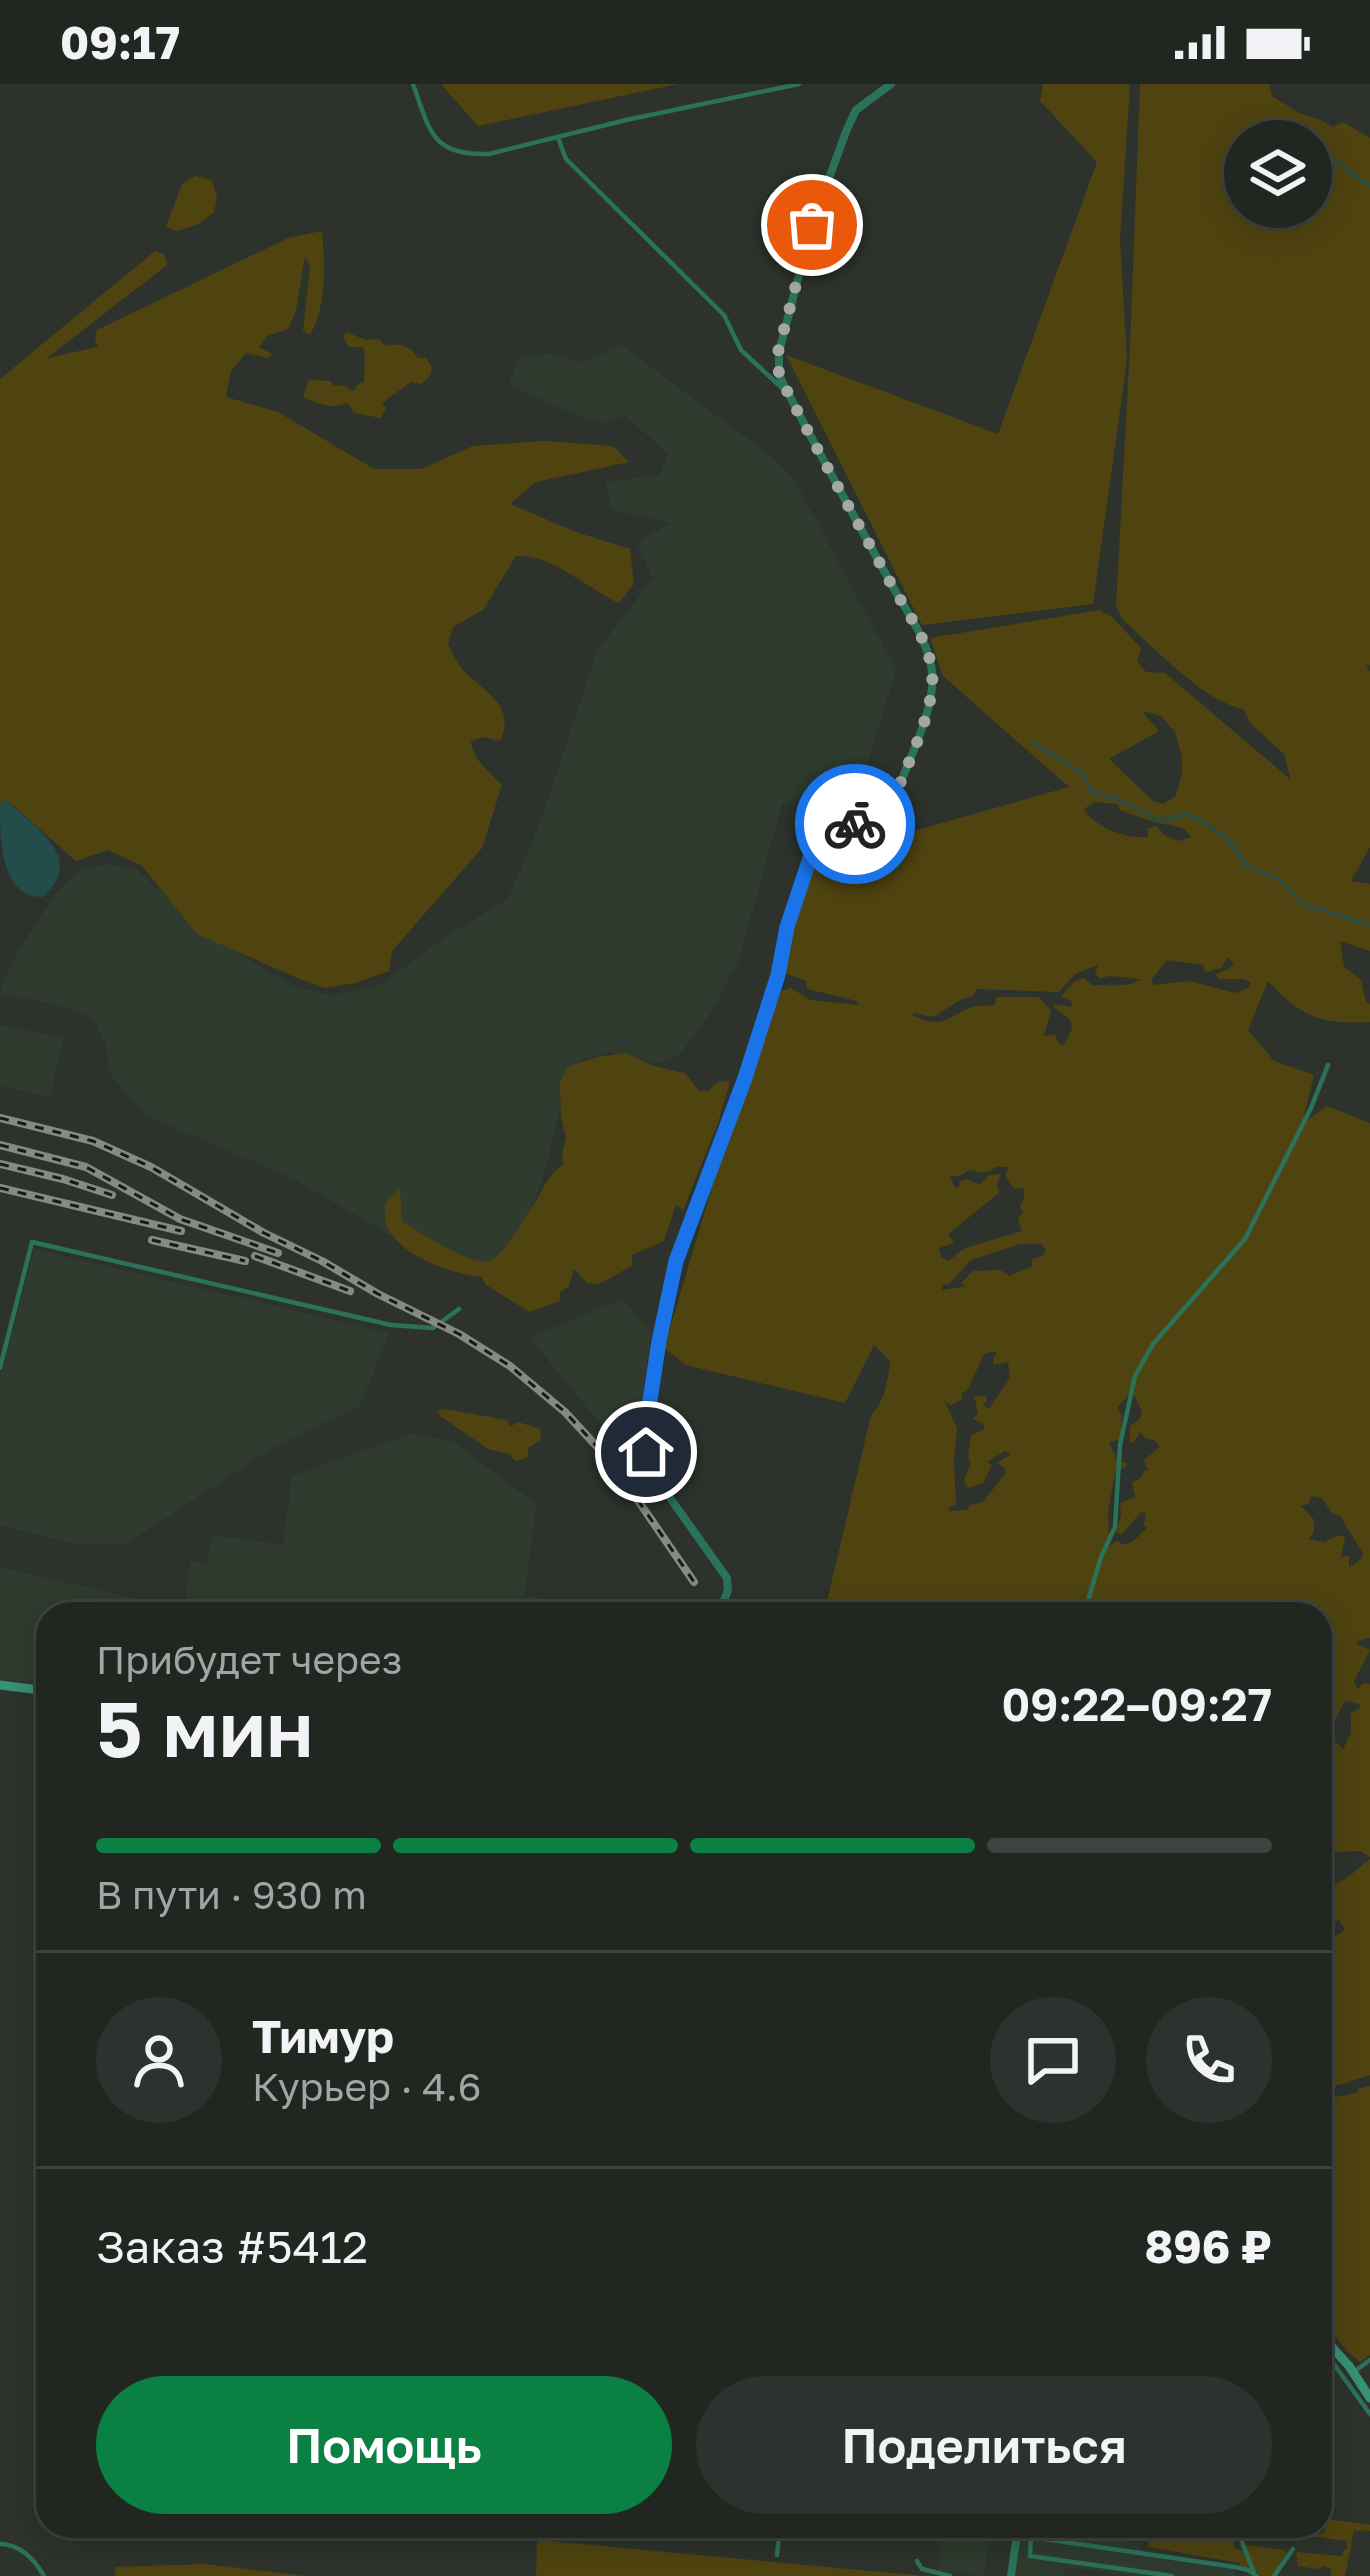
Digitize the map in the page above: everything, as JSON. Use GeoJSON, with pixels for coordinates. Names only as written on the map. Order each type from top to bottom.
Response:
{"type":"FeatureCollection","features":[{"type":"Feature","properties":{"kind":"main road"},"geometry":{"type":"LineString","coordinates":[[0,1685],[36,1690]]}},
{"type":"Feature","properties":{"kind":"main road"},"geometry":{"type":"LineString","coordinates":[[1332,2347],[1370,2398]]}},
{"type":"Feature","properties":{"kind":"street"},"geometry":{"type":"LineString","coordinates":[[413,84],[431,133],[442,147],[470,154],[489,154],[799,84]]}},
{"type":"Feature","properties":{"kind":"street"},"geometry":{"type":"LineString","coordinates":[[723,1602],[727,1578],[652,1474],[646,1452],[659,1341],[676,1261],[745,1078],[810,858],[895,796],[932,686],[932,668],[922,640],[779,375],[778,352],[812,225],[845,133],[856,110],[891,84]]}},
{"type":"Feature","properties":{"kind":"street"},"geometry":{"type":"LineString","coordinates":[[558,138],[566,159],[724,315],[741,350],[788,394]]}},
{"type":"Feature","properties":{"kind":"street"},"geometry":{"type":"LineString","coordinates":[[1088,1602],[1115,1527],[1120,1445],[1135,1376],[1154,1345],[1245,1239],[1328,1065]]}},
{"type":"Feature","properties":{"kind":"street"},"geometry":{"type":"LineString","coordinates":[[0,1368],[32,1242],[391,1325],[433,1328],[459,1310]]}},
{"type":"Feature","properties":{"kind":"street"},"geometry":{"type":"LineString","coordinates":[[1354,2372],[1370,2360]]}},
{"type":"Feature","properties":{"kind":"street"},"geometry":{"type":"LineString","coordinates":[[1332,2362],[1370,2414]]}},
{"type":"Feature","properties":{"kind":"street"},"geometry":{"type":"LineString","coordinates":[[777,2555],[779,2538]]}},
{"type":"Feature","properties":{"kind":"street"},"geometry":{"type":"LineString","coordinates":[[1011,2576],[1017,2538]]}},
{"type":"Feature","properties":{"kind":"street"},"geometry":{"type":"LineString","coordinates":[[1031,2538],[1030,2556],[1172,2576]]}},
{"type":"Feature","properties":{"kind":"street"},"geometry":{"type":"LineString","coordinates":[[1037,2538],[1251,2574],[1242,2542]]}},
{"type":"Feature","properties":{"kind":"street"},"geometry":{"type":"LineString","coordinates":[[0,2544],[22,2551],[44,2576]]}},
{"type":"Feature","properties":{"kind":"street"},"geometry":{"type":"LineString","coordinates":[[1274,2576],[1293,2549]]}},
{"type":"Feature","properties":{"kind":"street"},"geometry":{"type":"LineString","coordinates":[[917,2561],[922,2570],[950,2576]]}},
{"type":"Feature","properties":{"kind":"shaded area"},"geometry":{"type":"Polygon","coordinates":[[[441,84],[678,84],[478,126],[441,84]]]}},
{"type":"Feature","properties":{"kind":"shaded area"},"geometry":{"type":"Polygon","coordinates":[[[1043,84],[1130,84],[1120,240],[1127,360],[1093,604],[922,625],[786,355],[998,434],[1097,162],[1040,101],[1043,84]]]}},
{"type":"Feature","properties":{"kind":"shaded area"},"geometry":{"type":"Polygon","coordinates":[[[1140,84],[1269,84],[1272,96],[1321,120],[1224,120],[1224,228],[1332,228],[1332,126],[1343,122],[1370,138],[1370,665],[1366,665],[1370,672],[1370,847],[1351,881],[1370,884],[1370,951],[1340,941],[1344,967],[1361,980],[1370,1004],[1370,1022],[1313,1016],[1268,981],[1248,1030],[1274,1061],[1314,1075],[1302,1124],[1327,1106],[1370,1123],[1370,1638],[1357,1644],[1370,1650],[1354,1681],[1357,1689],[1370,1684],[1370,1857],[1360,1851],[1332,1852],[1332,1742],[1343,1749],[1351,1733],[1351,1713],[1360,1704],[1345,1701],[1332,1726],[1332,1602],[1093,1602],[1091,1598],[1088,1602],[827,1602],[871,1415],[882,1398],[890,1361],[874,1345],[845,1403],[686,1365],[664,1348],[734,1114],[781,991],[791,988],[810,1000],[859,1005],[807,989],[806,981],[780,971],[809,871],[825,856],[1069,787],[943,676],[930,638],[1100,610],[1141,648],[1137,661],[1146,672],[1165,673],[1291,780],[1284,754],[1251,724],[1243,709],[1212,696],[1123,620],[1116,606],[1140,84]],[[1142,711],[1159,731],[1109,759],[1153,801],[1163,804],[1176,796],[1182,757],[1175,732],[1161,716],[1142,711]],[[1095,802],[1084,809],[1112,831],[1148,837],[1147,828],[1156,826],[1178,841],[1192,837],[1183,828],[1120,810],[1118,804],[1095,802]],[[1227,958],[1221,968],[1205,972],[1203,965],[1167,960],[1151,980],[1153,985],[1189,981],[1235,993],[1251,983],[1219,979],[1215,974],[1234,963],[1227,958]],[[1098,965],[1075,974],[1059,992],[977,989],[972,997],[933,1017],[912,1015],[939,1022],[973,1007],[995,1005],[996,997],[1039,997],[1051,1011],[1044,1036],[1055,1034],[1063,1046],[1072,1030],[1071,1021],[1053,1004],[1071,1007],[1073,1002],[1061,996],[1075,981],[1084,978],[1092,985],[1118,985],[1142,979],[1100,978],[1095,974],[1098,965]],[[1009,1167],[950,1176],[955,1188],[960,1181],[980,1185],[989,1175],[1001,1174],[999,1193],[948,1234],[954,1243],[939,1248],[941,1257],[948,1261],[965,1248],[1022,1231],[1018,1219],[1024,1188],[1014,1189],[1005,1175],[1009,1167]],[[1020,1244],[971,1260],[942,1290],[967,1286],[961,1283],[973,1271],[1000,1270],[1009,1276],[1031,1267],[1033,1259],[1046,1250],[1041,1244],[1020,1244]],[[994,1351],[984,1354],[962,1399],[951,1405],[945,1402],[957,1428],[956,1505],[949,1511],[967,1510],[983,1502],[1005,1474],[997,1463],[1011,1454],[1005,1451],[987,1462],[992,1465],[983,1483],[968,1488],[964,1480],[971,1463],[971,1435],[985,1425],[973,1419],[978,1413],[974,1396],[986,1396],[983,1405],[989,1409],[1010,1378],[1008,1362],[994,1365],[994,1351]],[[1132,1391],[1117,1408],[1122,1415],[1120,1444],[1109,1442],[1117,1460],[1128,1464],[1115,1474],[1108,1511],[1109,1546],[1132,1542],[1147,1528],[1146,1513],[1141,1512],[1122,1534],[1116,1533],[1120,1503],[1135,1497],[1132,1482],[1148,1471],[1144,1460],[1160,1447],[1140,1432],[1130,1443],[1130,1426],[1142,1411],[1132,1391]],[[1311,1496],[1301,1506],[1314,1520],[1314,1532],[1308,1539],[1324,1542],[1345,1536],[1341,1557],[1349,1556],[1349,1568],[1360,1560],[1363,1553],[1340,1516],[1322,1498],[1311,1496]]]}},
{"type":"Feature","properties":{"kind":"shaded area"},"geometry":{"type":"Polygon","coordinates":[[[195,176],[212,180],[217,197],[214,212],[199,224],[177,231],[166,227],[182,184],[195,176]]]}},
{"type":"Feature","properties":{"kind":"shaded area"},"geometry":{"type":"Polygon","coordinates":[[[322,231],[322,298],[310,335],[303,331],[310,266],[305,256],[288,329],[267,336],[259,347],[272,354],[268,358],[246,353],[231,371],[226,397],[278,412],[374,469],[421,469],[473,446],[544,441],[613,446],[629,462],[536,482],[510,504],[630,549],[634,584],[619,603],[543,560],[516,556],[483,610],[453,627],[448,645],[455,658],[495,700],[504,717],[500,741],[483,737],[471,741],[478,760],[502,785],[482,848],[392,951],[389,971],[325,988],[197,934],[142,866],[108,850],[76,861],[8,801],[0,803],[0,379],[155,251],[164,254],[167,265],[47,358],[98,347],[97,330],[288,238],[322,231]]]}},
{"type":"Feature","properties":{"kind":"shaded area"},"geometry":{"type":"Polygon","coordinates":[[[346,332],[366,340],[379,339],[384,346],[407,348],[418,358],[426,358],[432,368],[430,376],[421,384],[411,382],[382,403],[386,408],[381,418],[354,413],[347,403],[330,406],[303,397],[309,380],[330,381],[350,391],[364,381],[363,347],[349,347],[343,337],[346,332]]]}},
{"type":"Feature","properties":{"kind":"shaded area"},"geometry":{"type":"Polygon","coordinates":[[[621,345],[768,454],[794,479],[896,670],[865,772],[782,804],[738,963],[709,1015],[680,1054],[660,1063],[608,1052],[582,1059],[563,1091],[548,1161],[529,1216],[485,1273],[454,1272],[292,1178],[145,1115],[109,1073],[106,1044],[93,1018],[63,1006],[2,994],[3,983],[56,893],[81,870],[109,864],[136,869],[203,931],[293,986],[333,996],[380,985],[508,899],[543,815],[597,651],[653,578],[636,543],[671,523],[612,510],[605,482],[660,475],[668,454],[626,416],[601,422],[584,418],[509,385],[518,357],[549,354],[585,362],[621,345]]]}},
{"type":"Feature","properties":{"kind":"shaded area"},"geometry":{"type":"Polygon","coordinates":[[[0,1025],[64,1038],[50,1097],[0,1086],[0,1025]]]}},
{"type":"Feature","properties":{"kind":"shaded area"},"geometry":{"type":"Polygon","coordinates":[[[626,1053],[653,1066],[685,1073],[699,1091],[708,1091],[719,1081],[730,1082],[683,1210],[676,1205],[664,1241],[632,1255],[632,1266],[599,1284],[587,1283],[574,1269],[569,1286],[560,1292],[560,1301],[530,1312],[486,1285],[482,1277],[418,1257],[389,1231],[385,1203],[400,1189],[402,1222],[470,1259],[495,1257],[564,1164],[560,1083],[567,1067],[626,1053]]]}},
{"type":"Feature","properties":{"kind":"shaded area"},"geometry":{"type":"Polygon","coordinates":[[[34,1249],[389,1333],[360,1406],[272,1448],[125,1545],[76,1544],[0,1525],[0,1379],[34,1249]]]}},
{"type":"Feature","properties":{"kind":"shaded area"},"geometry":{"type":"Polygon","coordinates":[[[622,1299],[651,1332],[637,1438],[622,1450],[530,1338],[622,1299]]]}},
{"type":"Feature","properties":{"kind":"shaded area"},"geometry":{"type":"Polygon","coordinates":[[[438,1411],[507,1420],[510,1427],[518,1422],[540,1429],[541,1440],[528,1448],[528,1457],[516,1461],[509,1454],[488,1449],[440,1416],[438,1411]]]}},
{"type":"Feature","properties":{"kind":"shaded area"},"geometry":{"type":"Polygon","coordinates":[[[411,1434],[452,1441],[536,1504],[525,1595],[549,1602],[186,1602],[191,1561],[207,1564],[212,1535],[283,1545],[292,1476],[411,1434]]]}},
{"type":"Feature","properties":{"kind":"shaded area"},"geometry":{"type":"Polygon","coordinates":[[[0,1567],[143,1600],[36,1602],[36,1684],[0,1679],[0,1567]]]}},
{"type":"Feature","properties":{"kind":"shaded area"},"geometry":{"type":"Polygon","coordinates":[[[1370,1859],[1370,2075],[1332,2087],[1332,1939],[1345,1930],[1339,1920],[1332,1922],[1332,1884],[1370,1859]]]}},
{"type":"Feature","properties":{"kind":"shaded area"},"geometry":{"type":"Polygon","coordinates":[[[1370,2086],[1370,2355],[1360,2362],[1332,2333],[1332,2098],[1370,2086]]]}},
{"type":"Feature","properties":{"kind":"shaded area"},"geometry":{"type":"Polygon","coordinates":[[[1332,2520],[1370,2525],[1370,2531],[1354,2530],[1345,2576],[1331,2576],[1331,2569],[1324,2566],[1298,2566],[1296,2552],[1342,2556],[1347,2541],[1324,2538],[1332,2538],[1332,2520]]]}},
{"type":"Feature","properties":{"kind":"shaded area"},"geometry":{"type":"Polygon","coordinates":[[[941,2538],[1011,2538],[988,2541],[984,2576],[939,2570],[941,2538]]]}},
{"type":"Feature","properties":{"kind":"shaded area"},"geometry":{"type":"Polygon","coordinates":[[[1017,2538],[1112,2538],[1140,2543],[1141,2549],[1235,2567],[1234,2576],[1132,2576],[1066,2567],[1064,2576],[1014,2576],[1017,2538]]]}},
{"type":"Feature","properties":{"kind":"shaded area"},"geometry":{"type":"Polygon","coordinates":[[[1148,2538],[1233,2541],[1250,2565],[1247,2545],[1287,2554],[1271,2576],[1262,2576],[1240,2563],[1148,2547],[1148,2538]]]}},
{"type":"Feature","properties":{"kind":"shaded area"},"geometry":{"type":"Polygon","coordinates":[[[537,2540],[925,2576],[536,2576],[537,2540]]]}},
{"type":"Feature","properties":{"kind":"shaded area"},"geometry":{"type":"Polygon","coordinates":[[[206,2564],[305,2576],[116,2576],[114,2567],[206,2564]]]}},
{"type":"Feature","properties":{"kind":"water"},"geometry":{"type":"Polygon","coordinates":[[[7,801],[43,834],[58,857],[55,883],[43,897],[29,895],[10,877],[1,832],[0,803],[7,801]]]}},
{"type":"Feature","properties":{"kind":"waterway"},"geometry":{"type":"LineString","coordinates":[[1332,158],[1370,186]]}},
{"type":"Feature","properties":{"kind":"waterway"},"geometry":{"type":"LineString","coordinates":[[1032,742],[1084,774],[1090,791],[1156,819],[1184,814],[1203,821],[1227,839],[1246,865],[1279,880],[1302,904],[1370,925]]}},
{"type":"Feature","properties":{"kind":"railway"},"geometry":{"type":"LineString","coordinates":[[0,1118],[93,1141],[151,1167],[510,1366],[565,1412],[613,1464],[694,1582]]}},
{"type":"Feature","properties":{"kind":"railway"},"geometry":{"type":"LineString","coordinates":[[0,1145],[86,1167],[180,1219],[278,1253]]}},
{"type":"Feature","properties":{"kind":"railway"},"geometry":{"type":"LineString","coordinates":[[0,1164],[112,1195]]}},
{"type":"Feature","properties":{"kind":"railway"},"geometry":{"type":"LineString","coordinates":[[0,1188],[181,1231]]}},
{"type":"Feature","properties":{"kind":"railway"},"geometry":{"type":"LineString","coordinates":[[152,1240],[245,1261]]}},
{"type":"Feature","properties":{"kind":"railway"},"geometry":{"type":"LineString","coordinates":[[255,1256],[350,1291]]}},
{"type":"Feature","properties":{"kind":"way so far"},"geometry":{"type":"LineString","coordinates":[[812,225],[778,352],[779,375],[922,640],[932,668],[928,709],[895,796],[855,824]]}},
{"type":"Feature","properties":{"kind":"route"},"geometry":{"type":"LineString","coordinates":[[646,1452],[659,1341],[676,1261],[745,1078],[778,975],[787,927],[810,858],[855,824]]}}]}
